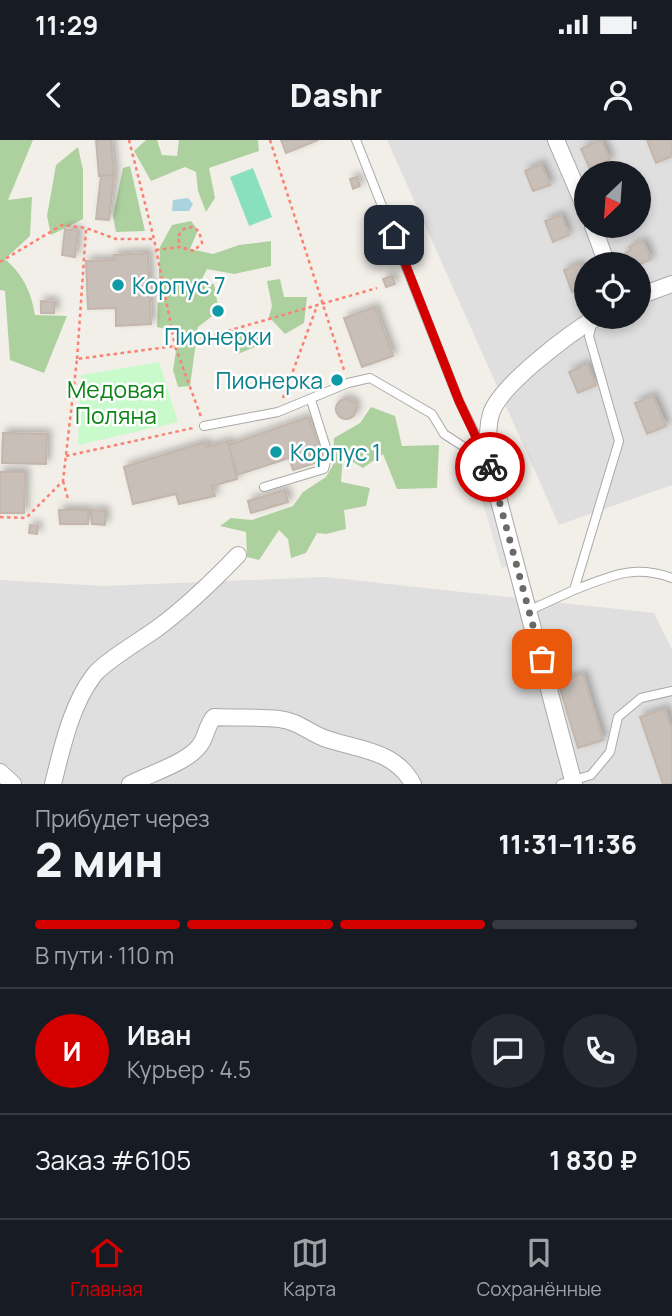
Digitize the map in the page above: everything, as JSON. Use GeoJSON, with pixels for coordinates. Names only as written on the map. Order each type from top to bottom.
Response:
{"type":"FeatureCollection","features":[{"type":"Feature","properties":{"kind":"street"},"geometry":{"type":"LineString","coordinates":[[556,140],[574,182]]}},
{"type":"Feature","properties":{"kind":"street"},"geometry":{"type":"LineString","coordinates":[[651,292],[672,284]]}},
{"type":"Feature","properties":{"kind":"street"},"geometry":{"type":"LineString","coordinates":[[570,783],[530,610],[489,463],[488,430],[491,412],[501,395],[581,329]]}},
{"type":"Feature","properties":{"kind":"street"},"geometry":{"type":"LineString","coordinates":[[53,784],[62,745],[81,697],[95,673],[163,625],[238,555]]}},
{"type":"Feature","properties":{"kind":"street"},"geometry":{"type":"LineString","coordinates":[[130,784],[188,758],[202,742],[207,725],[214,717],[281,719],[303,725],[322,737],[379,753],[408,774],[413,784]]}},
{"type":"Feature","properties":{"kind":"street"},"geometry":{"type":"LineString","coordinates":[[0,772],[13,784]]}},
{"type":"Feature","properties":{"kind":"lane"},"geometry":{"type":"LineString","coordinates":[[356,140],[459,401],[489,463]]}},
{"type":"Feature","properties":{"kind":"lane"},"geometry":{"type":"LineString","coordinates":[[574,590],[619,441],[589,336],[591,329]]}},
{"type":"Feature","properties":{"kind":"lane"},"geometry":{"type":"LineString","coordinates":[[204,426],[278,412],[348,383],[370,378],[432,414],[444,434],[489,463]]}},
{"type":"Feature","properties":{"kind":"lane"},"geometry":{"type":"LineString","coordinates":[[264,487],[324,469],[328,454],[311,400]]}},
{"type":"Feature","properties":{"kind":"lane"},"geometry":{"type":"LineString","coordinates":[[530,610],[617,574],[649,570],[672,578]]}},
{"type":"Feature","properties":{"kind":"lane"},"geometry":{"type":"LineString","coordinates":[[570,783],[591,775],[610,752],[618,717],[641,698],[672,691]]}},
{"type":"Feature","properties":{"kind":"path"},"geometry":{"type":"LineString","coordinates":[[66,456],[204,426],[175,346],[154,239],[129,140]]}},
{"type":"Feature","properties":{"kind":"path"},"geometry":{"type":"LineString","coordinates":[[270,140],[348,383]]}},
{"type":"Feature","properties":{"kind":"path"},"geometry":{"type":"LineString","coordinates":[[0,262],[62,225],[86,228],[116,239],[154,239]]}},
{"type":"Feature","properties":{"kind":"path"},"geometry":{"type":"LineString","coordinates":[[68,499],[63,481],[78,359],[86,228]]}},
{"type":"Feature","properties":{"kind":"path"},"geometry":{"type":"LineString","coordinates":[[156,250],[180,247],[190,252],[198,249],[202,239],[199,232],[192,228],[184,229],[178,236],[180,247]]}},
{"type":"Feature","properties":{"kind":"path"},"geometry":{"type":"LineString","coordinates":[[78,359],[175,346],[377,288]]}},
{"type":"Feature","properties":{"kind":"path"},"geometry":{"type":"LineString","coordinates":[[278,412],[317,306]]}},
{"type":"Feature","properties":{"kind":"path"},"geometry":{"type":"LineString","coordinates":[[0,517],[26,518],[63,481]]}},
{"type":"Feature","properties":{"kind":"shaded area"},"geometry":{"type":"Polygon","coordinates":[[[387,140],[672,140],[672,485],[559,525],[387,140]]]}},
{"type":"Feature","properties":{"kind":"shaded area"},"geometry":{"type":"Polygon","coordinates":[[[481,463],[511,565],[502,568],[472,466],[481,463]]]}},
{"type":"Feature","properties":{"kind":"shaded area"},"geometry":{"type":"Polygon","coordinates":[[[325,577],[654,613],[672,649],[672,784],[0,784],[0,580],[104,586],[325,577]]]}},
{"type":"Feature","properties":{"kind":"green space"},"geometry":{"type":"Polygon","coordinates":[[[0,140],[33,140],[8,200],[32,197],[30,236],[5,259],[25,284],[35,315],[67,316],[44,373],[10,360],[5,291],[0,290],[0,140]]]}},
{"type":"Feature","properties":{"kind":"green space"},"geometry":{"type":"Polygon","coordinates":[[[146,140],[157,140],[162,155],[177,156],[179,140],[258,140],[259,151],[209,168],[215,198],[206,212],[198,191],[196,172],[185,167],[151,181],[134,151],[146,140]]]}},
{"type":"Feature","properties":{"kind":"green space"},"geometry":{"type":"Polygon","coordinates":[[[78,147],[83,170],[83,219],[51,235],[47,216],[56,165],[78,147]]]}},
{"type":"Feature","properties":{"kind":"green space"},"geometry":{"type":"Polygon","coordinates":[[[130,166],[145,231],[116,232],[113,216],[123,168],[130,166]]]}},
{"type":"Feature","properties":{"kind":"green space"},"geometry":{"type":"Polygon","coordinates":[[[253,168],[272,217],[249,226],[230,177],[253,168]]]}},
{"type":"Feature","properties":{"kind":"green space"},"geometry":{"type":"Polygon","coordinates":[[[191,221],[198,230],[190,249],[213,254],[239,245],[271,241],[271,266],[234,274],[207,269],[200,283],[214,284],[219,311],[198,327],[190,386],[178,387],[173,370],[179,332],[157,327],[160,247],[172,225],[191,221]]]}},
{"type":"Feature","properties":{"kind":"green space"},"geometry":{"type":"Polygon","coordinates":[[[280,279],[284,297],[307,297],[304,323],[285,334],[269,317],[272,306],[267,281],[280,279]]]}},
{"type":"Feature","properties":{"kind":"green space"},"geometry":{"type":"Polygon","coordinates":[[[230,330],[259,331],[264,343],[238,354],[230,330]]]}},
{"type":"Feature","properties":{"kind":"green space","name":"Медовая Поляна"},"geometry":{"type":"Polygon","coordinates":[[[159,362],[178,422],[78,445],[81,375],[159,362]]]}},
{"type":"Feature","properties":{"kind":"green space"},"geometry":{"type":"Polygon","coordinates":[[[371,407],[395,416],[402,446],[439,445],[437,488],[397,489],[383,454],[363,468],[343,456],[341,482],[370,488],[366,506],[344,510],[346,529],[326,534],[317,533],[306,553],[291,558],[288,539],[279,530],[259,560],[247,557],[246,532],[220,526],[231,518],[252,520],[293,506],[303,492],[326,477],[333,465],[334,438],[360,423],[371,407]]]}},
{"type":"Feature","properties":{"kind":"water"},"geometry":{"type":"Polygon","coordinates":[[[188,198],[193,204],[189,211],[172,211],[173,200],[188,198]]]}},
{"type":"Feature","properties":{"kind":"building"},"geometry":{"type":"Polygon","coordinates":[[[96,140],[111,140],[114,175],[99,176],[96,140]]]}},
{"type":"Feature","properties":{"kind":"building"},"geometry":{"type":"Polygon","coordinates":[[[281,140],[318,140],[286,153],[281,140]]]}},
{"type":"Feature","properties":{"kind":"building"},"geometry":{"type":"Polygon","coordinates":[[[601,140],[610,160],[586,161],[581,149],[601,140]]]}},
{"type":"Feature","properties":{"kind":"building"},"geometry":{"type":"Polygon","coordinates":[[[647,140],[672,140],[672,156],[656,163],[647,140]]]}},
{"type":"Feature","properties":{"kind":"building"},"geometry":{"type":"Polygon","coordinates":[[[541,164],[550,185],[533,191],[525,171],[541,164]]]}},
{"type":"Feature","properties":{"kind":"building"},"geometry":{"type":"Polygon","coordinates":[[[114,175],[109,220],[96,219],[101,176],[114,175]]]}},
{"type":"Feature","properties":{"kind":"building"},"geometry":{"type":"Polygon","coordinates":[[[357,177],[360,186],[353,189],[350,179],[357,177]]]}},
{"type":"Feature","properties":{"kind":"building"},"geometry":{"type":"Polygon","coordinates":[[[561,215],[569,235],[553,242],[545,221],[561,215]]]}},
{"type":"Feature","properties":{"kind":"building"},"geometry":{"type":"Polygon","coordinates":[[[65,229],[78,231],[75,257],[62,255],[65,229]]]}},
{"type":"Feature","properties":{"kind":"building"},"geometry":{"type":"Polygon","coordinates":[[[643,241],[648,252],[628,252],[631,250],[629,247],[643,241]]]}},
{"type":"Feature","properties":{"kind":"building","name":"Корпус 7"},"geometry":{"type":"Polygon","coordinates":[[[148,253],[151,324],[116,326],[116,308],[88,309],[86,261],[114,260],[114,255],[148,253]]]}},
{"type":"Feature","properties":{"kind":"building"},"geometry":{"type":"Polygon","coordinates":[[[574,266],[574,291],[572,292],[564,270],[574,266]]]}},
{"type":"Feature","properties":{"kind":"building"},"geometry":{"type":"Polygon","coordinates":[[[392,276],[395,284],[386,287],[383,279],[392,276]]]}},
{"type":"Feature","properties":{"kind":"building"},"geometry":{"type":"Polygon","coordinates":[[[41,301],[55,302],[54,313],[41,313],[41,301]]]}},
{"type":"Feature","properties":{"kind":"building"},"geometry":{"type":"Polygon","coordinates":[[[375,307],[393,356],[362,367],[344,318],[375,307]]]}},
{"type":"Feature","properties":{"kind":"building"},"geometry":{"type":"Polygon","coordinates":[[[587,364],[596,385],[578,393],[569,372],[587,364]]]}},
{"type":"Feature","properties":{"kind":"building"},"geometry":{"type":"Polygon","coordinates":[[[653,396],[666,426],[647,434],[635,403],[653,396]]]}},
{"type":"Feature","properties":{"kind":"building"},"geometry":{"type":"Polygon","coordinates":[[[342,399],[350,399],[356,409],[350,419],[342,419],[336,413],[336,405],[342,399]]]}},
{"type":"Feature","properties":{"kind":"building","name":"Корпус 1"},"geometry":{"type":"Polygon","coordinates":[[[308,417],[324,460],[293,470],[289,458],[237,475],[229,445],[308,417]]]}},
{"type":"Feature","properties":{"kind":"building"},"geometry":{"type":"Polygon","coordinates":[[[3,433],[47,434],[46,464],[2,463],[3,433]]]}},
{"type":"Feature","properties":{"kind":"building"},"geometry":{"type":"Polygon","coordinates":[[[228,441],[237,479],[212,486],[215,496],[179,504],[176,494],[133,504],[124,467],[205,442],[206,447],[228,441]]]}},
{"type":"Feature","properties":{"kind":"building"},"geometry":{"type":"Polygon","coordinates":[[[0,472],[25,472],[24,513],[0,513],[0,472]]]}},
{"type":"Feature","properties":{"kind":"building"},"geometry":{"type":"Polygon","coordinates":[[[285,490],[288,502],[251,513],[248,501],[285,490]]]}},
{"type":"Feature","properties":{"kind":"building"},"geometry":{"type":"Polygon","coordinates":[[[59,510],[88,510],[88,524],[60,524],[59,510]]]}},
{"type":"Feature","properties":{"kind":"building"},"geometry":{"type":"Polygon","coordinates":[[[92,510],[105,511],[105,525],[92,524],[92,510]]]}},
{"type":"Feature","properties":{"kind":"building"},"geometry":{"type":"Polygon","coordinates":[[[30,525],[38,526],[37,534],[29,533],[30,525]]]}},
{"type":"Feature","properties":{"kind":"building"},"geometry":{"type":"Polygon","coordinates":[[[583,674],[603,740],[578,748],[558,682],[583,674]]]}},
{"type":"Feature","properties":{"kind":"building"},"geometry":{"type":"Polygon","coordinates":[[[665,709],[672,730],[672,784],[663,784],[640,717],[665,709]]]}},
{"type":"Feature","properties":{"kind":"way so far"},"geometry":{"type":"LineString","coordinates":[[490,467],[542,659]]}},
{"type":"Feature","properties":{"kind":"place","name":"Корпус 7"},"geometry":{"type":"Point","coordinates":[118,285]}},
{"type":"Feature","properties":{"kind":"place","name":"Пионерки"},"geometry":{"type":"Point","coordinates":[218,311]}},
{"type":"Feature","properties":{"kind":"place","name":"Пионерка"},"geometry":{"type":"Point","coordinates":[337,380]}},
{"type":"Feature","properties":{"kind":"place","name":"Корпус 1"},"geometry":{"type":"Point","coordinates":[276,452]}},
{"type":"Feature","properties":{"kind":"route"},"geometry":{"type":"LineString","coordinates":[[394,235],[459,401],[490,467]]}}]}
